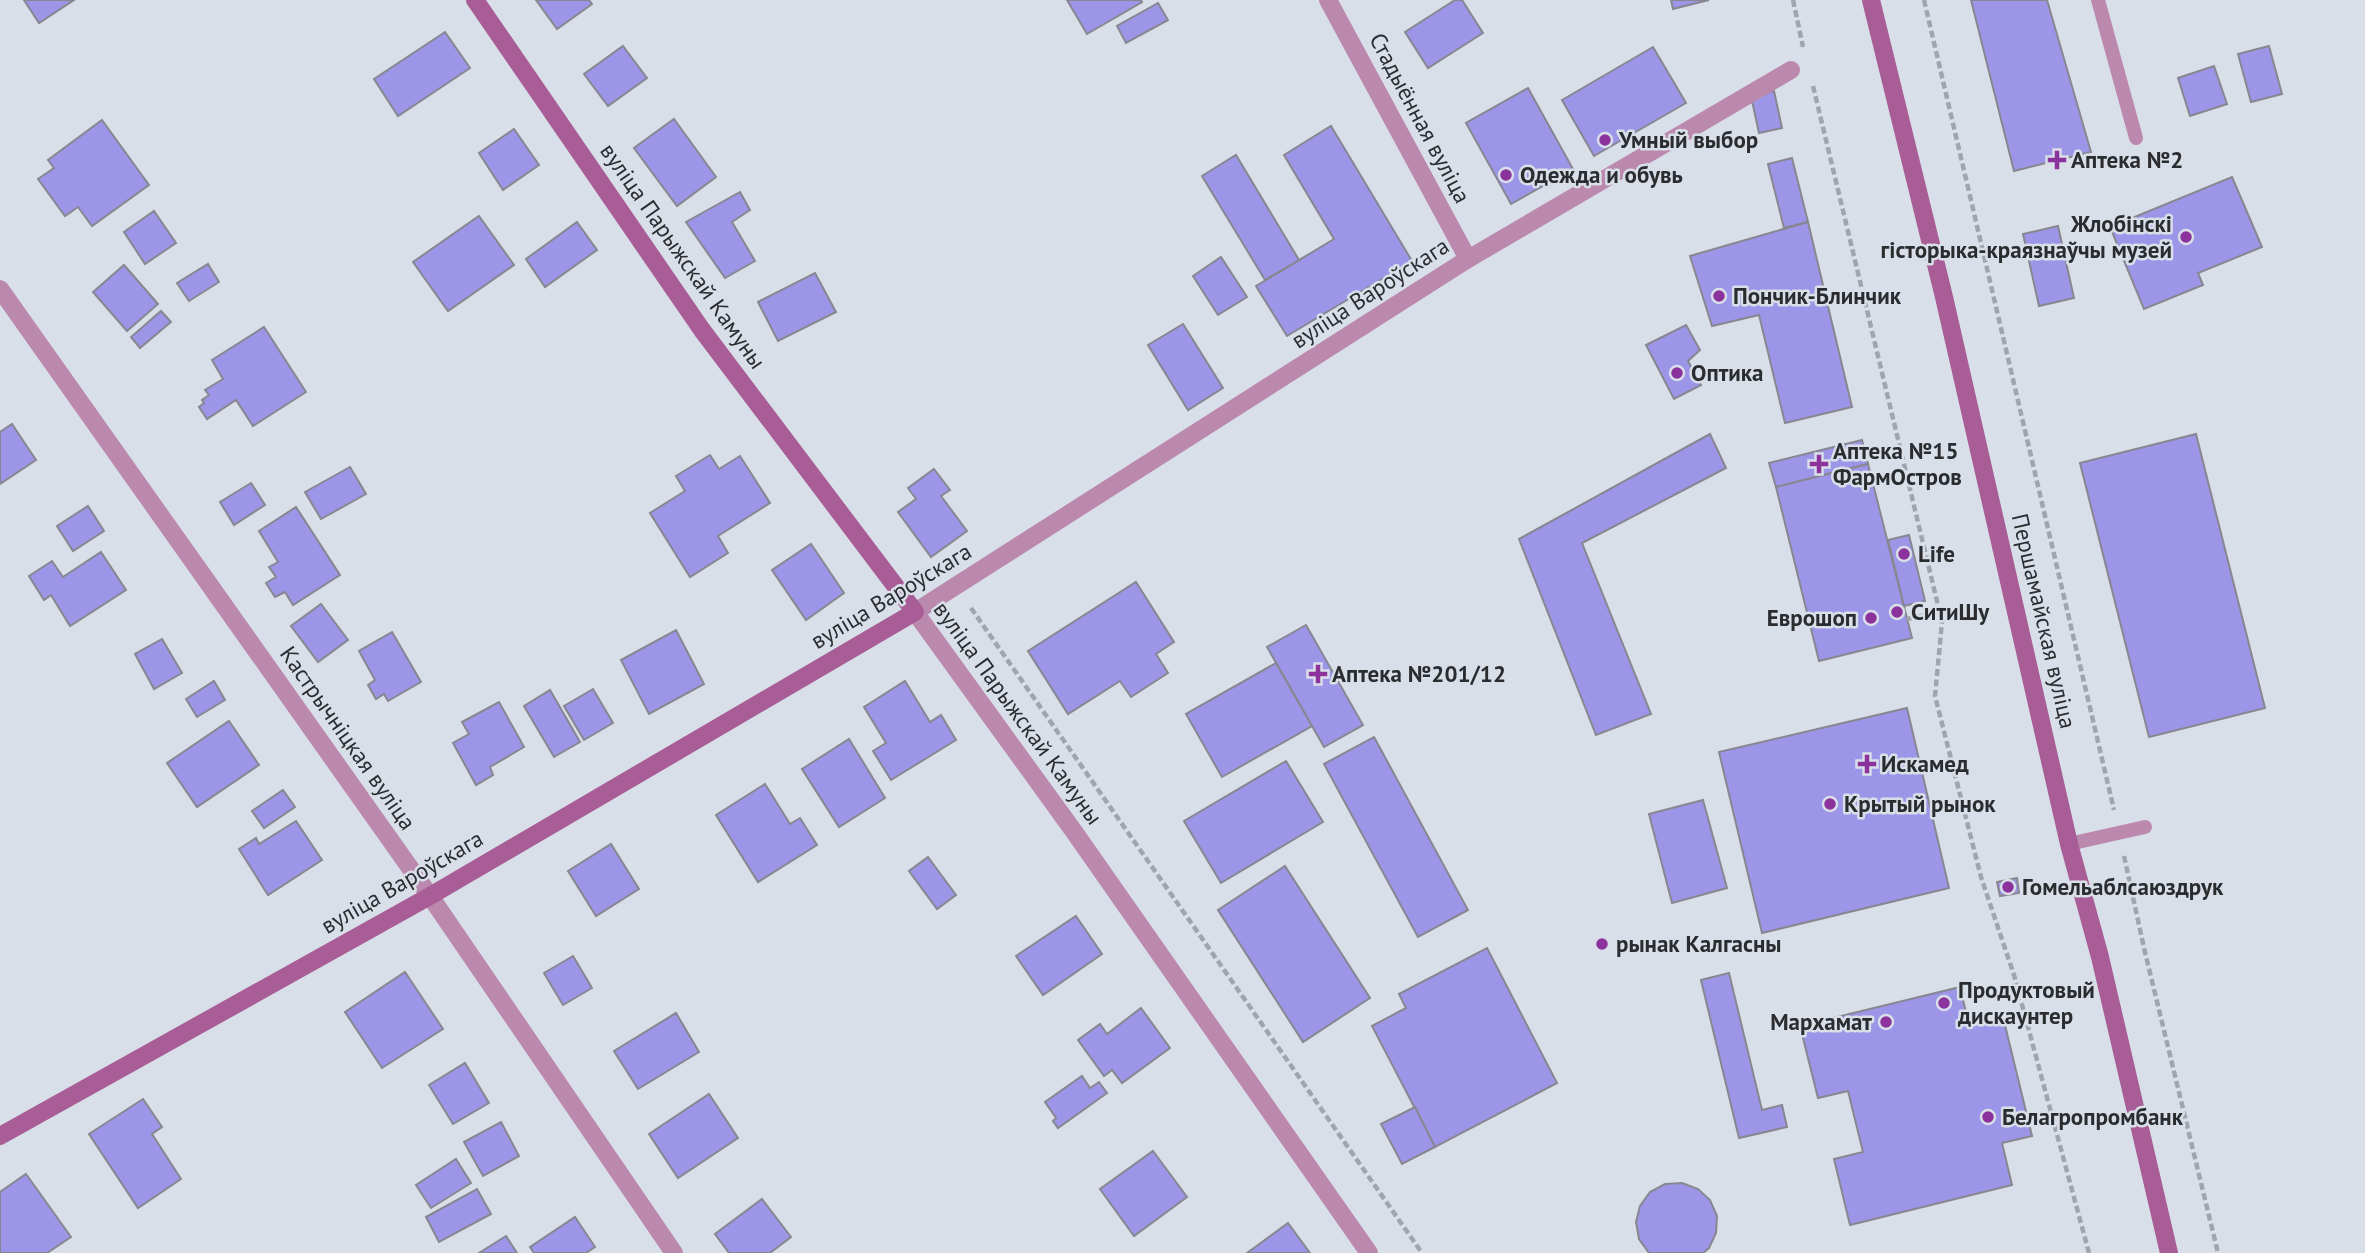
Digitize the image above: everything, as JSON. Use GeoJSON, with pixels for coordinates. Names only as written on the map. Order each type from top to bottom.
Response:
{"type":"FeatureCollection","features":[{"type":"Feature","properties":{"kind":"street","name":"вуліца Парыжскай Камуны"},"geometry":{"type":"LineString","coordinates":[[475,0],[702,330],[915,612],[1075,833],[1369,1253]]}},
{"type":"Feature","properties":{"kind":"street","name":"Стадыённая вуліца"},"geometry":{"type":"LineString","coordinates":[[1328,0],[1468,259]]}},
{"type":"Feature","properties":{"kind":"street","name":"Першамайская вуліца"},"geometry":{"type":"LineString","coordinates":[[1871,0],[1947,310],[2069,844],[2100,957],[2169,1253]]}},
{"type":"Feature","properties":{"kind":"street","name":"вуліца Вароўскага"},"geometry":{"type":"LineString","coordinates":[[0,1136],[430,896],[915,612],[1468,259],[1791,70]]}},
{"type":"Feature","properties":{"kind":"street","name":"Кастрычніцкая вуліца"},"geometry":{"type":"LineString","coordinates":[[0,289],[430,896],[674,1253]]}},
{"type":"Feature","properties":{"kind":"lane"},"geometry":{"type":"LineString","coordinates":[[2098,0],[2136,138]]}},
{"type":"Feature","properties":{"kind":"lane"},"geometry":{"type":"LineString","coordinates":[[2069,844],[2145,827]]}},
{"type":"Feature","properties":{"kind":"path"},"geometry":{"type":"LineString","coordinates":[[1793,0],[1804,49]]}},
{"type":"Feature","properties":{"kind":"path"},"geometry":{"type":"LineString","coordinates":[[1924,0],[2144,948],[2218,1253]]}},
{"type":"Feature","properties":{"kind":"path"},"geometry":{"type":"LineString","coordinates":[[1810,74],[1940,612],[1942,622],[1935,696],[1981,877],[2014,975],[2089,1253]]}},
{"type":"Feature","properties":{"kind":"path"},"geometry":{"type":"LineString","coordinates":[[956,587],[1422,1253]]}},
{"type":"Feature","properties":{"kind":"path"},"geometry":{"type":"LineString","coordinates":[[1907,620],[1940,612]]}},
{"type":"Feature","properties":{"kind":"building"},"geometry":{"type":"Polygon","coordinates":[[[24,0],[74,0],[39,23],[24,0]]]}},
{"type":"Feature","properties":{"kind":"building"},"geometry":{"type":"Polygon","coordinates":[[[536,0],[589,0],[592,4],[557,29],[536,0]]]}},
{"type":"Feature","properties":{"kind":"building"},"geometry":{"type":"Polygon","coordinates":[[[1067,0],[1141,0],[1142,2],[1087,34],[1067,0]]]}},
{"type":"Feature","properties":{"kind":"building"},"geometry":{"type":"Polygon","coordinates":[[[1455,0],[1462,0],[1483,33],[1428,68],[1405,32],[1455,0]]]}},
{"type":"Feature","properties":{"kind":"building"},"geometry":{"type":"Polygon","coordinates":[[[1671,0],[1709,0],[1673,9],[1671,0]]]}},
{"type":"Feature","properties":{"kind":"building"},"geometry":{"type":"Polygon","coordinates":[[[1971,0],[2047,0],[2091,152],[2014,171],[1971,0]]]}},
{"type":"Feature","properties":{"kind":"building"},"geometry":{"type":"Polygon","coordinates":[[[1158,3],[1168,20],[1126,43],[1117,26],[1158,3]]]}},
{"type":"Feature","properties":{"kind":"building"},"geometry":{"type":"Polygon","coordinates":[[[445,32],[470,68],[398,116],[374,79],[445,32]]]}},
{"type":"Feature","properties":{"kind":"building"},"geometry":{"type":"Polygon","coordinates":[[[623,46],[647,78],[608,106],[584,74],[623,46]]]}},
{"type":"Feature","properties":{"kind":"building"},"geometry":{"type":"Polygon","coordinates":[[[2269,46],[2282,94],[2251,102],[2238,54],[2269,46]]]}},
{"type":"Feature","properties":{"kind":"building"},"geometry":{"type":"Polygon","coordinates":[[[1653,47],[1686,103],[1594,156],[1562,100],[1653,47]]]}},
{"type":"Feature","properties":{"kind":"building"},"geometry":{"type":"Polygon","coordinates":[[[2214,66],[2227,104],[2190,116],[2178,78],[2214,66]]]}},
{"type":"Feature","properties":{"kind":"building"},"geometry":{"type":"Polygon","coordinates":[[[1528,88],[1573,169],[1511,204],[1466,123],[1528,88]]]}},
{"type":"Feature","properties":{"kind":"building"},"geometry":{"type":"Polygon","coordinates":[[[1774,91],[1782,128],[1759,133],[1751,96],[1774,91]]]}},
{"type":"Feature","properties":{"kind":"building"},"geometry":{"type":"Polygon","coordinates":[[[674,119],[716,177],[677,206],[634,148],[674,119]]]}},
{"type":"Feature","properties":{"kind":"building"},"geometry":{"type":"Polygon","coordinates":[[[102,120],[149,185],[92,226],[78,207],[65,216],[38,179],[54,168],[48,160],[102,120]]]}},
{"type":"Feature","properties":{"kind":"building"},"geometry":{"type":"Polygon","coordinates":[[[1331,126],[1412,261],[1287,336],[1256,286],[1334,239],[1284,155],[1331,126]]]}},
{"type":"Feature","properties":{"kind":"building"},"geometry":{"type":"Polygon","coordinates":[[[514,129],[539,165],[503,190],[479,153],[514,129]]]}},
{"type":"Feature","properties":{"kind":"building"},"geometry":{"type":"Polygon","coordinates":[[[1236,155],[1299,260],[1265,280],[1202,176],[1236,155]]]}},
{"type":"Feature","properties":{"kind":"building"},"geometry":{"type":"Polygon","coordinates":[[[1792,158],[1808,222],[1784,228],[1768,164],[1792,158]]]}},
{"type":"Feature","properties":{"kind":"building","name":"Жлобінскі гісторыка-краязнаўчы музей"},"geometry":{"type":"Polygon","coordinates":[[[2232,177],[2262,247],[2198,273],[2203,285],[2144,309],[2110,227],[2232,177]]]}},
{"type":"Feature","properties":{"kind":"building"},"geometry":{"type":"Polygon","coordinates":[[[740,192],[750,210],[732,222],[755,261],[725,278],[686,222],[740,192]]]}},
{"type":"Feature","properties":{"kind":"building"},"geometry":{"type":"Polygon","coordinates":[[[154,211],[176,243],[145,264],[124,232],[154,211]]]}},
{"type":"Feature","properties":{"kind":"building"},"geometry":{"type":"Polygon","coordinates":[[[479,216],[514,265],[448,311],[413,262],[479,216]]]}},
{"type":"Feature","properties":{"kind":"building"},"geometry":{"type":"Polygon","coordinates":[[[577,222],[597,250],[545,287],[526,259],[577,222]]]}},
{"type":"Feature","properties":{"kind":"building"},"geometry":{"type":"Polygon","coordinates":[[[1808,222],[1852,407],[1785,423],[1759,315],[1712,326],[1690,256],[1808,222]]]}},
{"type":"Feature","properties":{"kind":"building"},"geometry":{"type":"Polygon","coordinates":[[[2058,226],[2074,298],[2039,306],[2023,234],[2058,226]]]}},
{"type":"Feature","properties":{"kind":"building"},"geometry":{"type":"Polygon","coordinates":[[[1221,257],[1247,297],[1218,315],[1193,276],[1221,257]]]}},
{"type":"Feature","properties":{"kind":"building"},"geometry":{"type":"Polygon","coordinates":[[[208,264],[219,282],[189,301],[177,283],[208,264]]]}},
{"type":"Feature","properties":{"kind":"building"},"geometry":{"type":"Polygon","coordinates":[[[124,265],[158,304],[127,331],[93,292],[124,265]]]}},
{"type":"Feature","properties":{"kind":"building"},"geometry":{"type":"Polygon","coordinates":[[[815,273],[836,312],[778,341],[758,302],[815,273]]]}},
{"type":"Feature","properties":{"kind":"building"},"geometry":{"type":"Polygon","coordinates":[[[161,311],[171,322],[140,348],[131,337],[161,311]]]}},
{"type":"Feature","properties":{"kind":"building"},"geometry":{"type":"Polygon","coordinates":[[[1183,324],[1223,388],[1188,410],[1148,345],[1183,324]]]}},
{"type":"Feature","properties":{"kind":"building","name":"Оптика"},"geometry":{"type":"Polygon","coordinates":[[[1686,325],[1700,350],[1688,361],[1701,385],[1674,399],[1646,345],[1686,325]]]}},
{"type":"Feature","properties":{"kind":"building"},"geometry":{"type":"Polygon","coordinates":[[[264,327],[306,392],[253,426],[236,400],[207,419],[199,407],[204,403],[202,400],[209,395],[205,390],[223,379],[212,360],[264,327]]]}},
{"type":"Feature","properties":{"kind":"building"},"geometry":{"type":"Polygon","coordinates":[[[12,424],[36,460],[0,484],[0,432],[12,424]]]}},
{"type":"Feature","properties":{"kind":"building"},"geometry":{"type":"Polygon","coordinates":[[[1710,434],[1726,468],[1582,543],[1651,714],[1596,735],[1519,539],[1710,434]]]}},
{"type":"Feature","properties":{"kind":"building"},"geometry":{"type":"Polygon","coordinates":[[[2196,434],[2265,708],[2149,737],[2080,463],[2196,434]]]}},
{"type":"Feature","properties":{"kind":"building","name":"Аптека №15 ФармОстров"},"geometry":{"type":"Polygon","coordinates":[[[1862,440],[1868,464],[1776,487],[1769,463],[1862,440]]]}},
{"type":"Feature","properties":{"kind":"building"},"geometry":{"type":"Polygon","coordinates":[[[710,455],[719,469],[740,456],[770,503],[718,536],[728,553],[690,577],[650,513],[685,491],[676,476],[710,455]]]}},
{"type":"Feature","properties":{"kind":"building"},"geometry":{"type":"Polygon","coordinates":[[[1868,464],[1912,638],[1819,661],[1776,487],[1868,464]]]}},
{"type":"Feature","properties":{"kind":"building"},"geometry":{"type":"Polygon","coordinates":[[[350,467],[366,494],[321,519],[305,492],[350,467]]]}},
{"type":"Feature","properties":{"kind":"building"},"geometry":{"type":"Polygon","coordinates":[[[934,469],[950,490],[941,496],[967,531],[931,557],[898,512],[916,499],[908,488],[934,469]]]}},
{"type":"Feature","properties":{"kind":"building"},"geometry":{"type":"Polygon","coordinates":[[[251,483],[265,505],[234,525],[220,502],[251,483]]]}},
{"type":"Feature","properties":{"kind":"building"},"geometry":{"type":"Polygon","coordinates":[[[88,506],[104,531],[73,551],[57,526],[88,506]]]}},
{"type":"Feature","properties":{"kind":"building"},"geometry":{"type":"Polygon","coordinates":[[[296,507],[340,575],[293,605],[285,592],[275,597],[266,583],[276,577],[269,567],[278,562],[259,531],[296,507]]]}},
{"type":"Feature","properties":{"kind":"building"},"geometry":{"type":"Polygon","coordinates":[[[1909,535],[1925,601],[1904,606],[1888,540],[1909,535]]]}},
{"type":"Feature","properties":{"kind":"building"},"geometry":{"type":"Polygon","coordinates":[[[811,544],[844,593],[806,620],[772,570],[811,544]]]}},
{"type":"Feature","properties":{"kind":"building"},"geometry":{"type":"Polygon","coordinates":[[[101,552],[126,590],[70,626],[51,595],[44,600],[29,576],[52,561],[63,577],[101,552]]]}},
{"type":"Feature","properties":{"kind":"building"},"geometry":{"type":"Polygon","coordinates":[[[1136,582],[1174,642],[1156,654],[1168,673],[1131,697],[1120,681],[1068,714],[1028,651],[1136,582]]]}},
{"type":"Feature","properties":{"kind":"building"},"geometry":{"type":"Polygon","coordinates":[[[321,604],[348,640],[318,662],[291,626],[321,604]]]}},
{"type":"Feature","properties":{"kind":"building"},"geometry":{"type":"Polygon","coordinates":[[[1306,625],[1363,725],[1324,747],[1267,647],[1306,625]]]}},
{"type":"Feature","properties":{"kind":"building"},"geometry":{"type":"Polygon","coordinates":[[[676,630],[704,684],[649,714],[621,660],[676,630]]]}},
{"type":"Feature","properties":{"kind":"building"},"geometry":{"type":"Polygon","coordinates":[[[392,632],[421,682],[388,701],[384,694],[376,699],[368,685],[375,680],[359,651],[392,632]]]}},
{"type":"Feature","properties":{"kind":"building"},"geometry":{"type":"Polygon","coordinates":[[[162,639],[182,673],[154,689],[135,654],[162,639]]]}},
{"type":"Feature","properties":{"kind":"building"},"geometry":{"type":"Polygon","coordinates":[[[1276,663],[1312,726],[1222,777],[1186,714],[1276,663]]]}},
{"type":"Feature","properties":{"kind":"building"},"geometry":{"type":"Polygon","coordinates":[[[214,681],[225,700],[197,717],[186,699],[214,681]]]}},
{"type":"Feature","properties":{"kind":"building"},"geometry":{"type":"Polygon","coordinates":[[[905,681],[930,722],[941,715],[956,740],[891,780],[873,751],[886,743],[864,707],[905,681]]]}},
{"type":"Feature","properties":{"kind":"building"},"geometry":{"type":"Polygon","coordinates":[[[593,689],[613,723],[584,740],[564,706],[593,689]]]}},
{"type":"Feature","properties":{"kind":"building"},"geometry":{"type":"Polygon","coordinates":[[[550,690],[580,742],[554,757],[524,706],[550,690]]]}},
{"type":"Feature","properties":{"kind":"building"},"geometry":{"type":"Polygon","coordinates":[[[499,702],[524,747],[490,767],[493,775],[476,785],[453,743],[469,734],[462,722],[499,702]]]}},
{"type":"Feature","properties":{"kind":"building","name":"Крытый рынок"},"geometry":{"type":"Polygon","coordinates":[[[1907,708],[1949,888],[1762,933],[1719,752],[1907,708]]]}},
{"type":"Feature","properties":{"kind":"building"},"geometry":{"type":"Polygon","coordinates":[[[229,721],[259,765],[197,807],[167,763],[229,721]]]}},
{"type":"Feature","properties":{"kind":"building"},"geometry":{"type":"Polygon","coordinates":[[[1374,737],[1468,910],[1418,937],[1324,764],[1374,737]]]}},
{"type":"Feature","properties":{"kind":"building"},"geometry":{"type":"Polygon","coordinates":[[[849,739],[885,798],[839,827],[802,769],[849,739]]]}},
{"type":"Feature","properties":{"kind":"building"},"geometry":{"type":"Polygon","coordinates":[[[1286,761],[1323,822],[1221,883],[1184,821],[1286,761]]]}},
{"type":"Feature","properties":{"kind":"building"},"geometry":{"type":"Polygon","coordinates":[[[765,784],[790,824],[800,818],[817,845],[758,882],[716,815],[765,784]]]}},
{"type":"Feature","properties":{"kind":"building"},"geometry":{"type":"Polygon","coordinates":[[[283,790],[295,807],[264,828],[252,811],[283,790]]]}},
{"type":"Feature","properties":{"kind":"building"},"geometry":{"type":"Polygon","coordinates":[[[1703,800],[1727,888],[1672,903],[1649,814],[1703,800]]]}},
{"type":"Feature","properties":{"kind":"building"},"geometry":{"type":"Polygon","coordinates":[[[296,821],[322,860],[268,895],[239,849],[256,838],[259,844],[296,821]]]}},
{"type":"Feature","properties":{"kind":"building"},"geometry":{"type":"Polygon","coordinates":[[[611,844],[639,889],[596,916],[568,871],[611,844]]]}},
{"type":"Feature","properties":{"kind":"building"},"geometry":{"type":"Polygon","coordinates":[[[928,857],[956,895],[937,909],[909,871],[928,857]]]}},
{"type":"Feature","properties":{"kind":"building"},"geometry":{"type":"Polygon","coordinates":[[[1285,866],[1370,998],[1303,1042],[1218,910],[1285,866]]]}},
{"type":"Feature","properties":{"kind":"building","name":"Гомельаблсаюздрук"},"geometry":{"type":"Polygon","coordinates":[[[2017,878],[2019,893],[2000,896],[1997,882],[2017,878]]]}},
{"type":"Feature","properties":{"kind":"building"},"geometry":{"type":"Polygon","coordinates":[[[1076,916],[1102,954],[1043,995],[1016,956],[1076,916]]]}},
{"type":"Feature","properties":{"kind":"building"},"geometry":{"type":"Polygon","coordinates":[[[1487,948],[1557,1083],[1435,1147],[1372,1026],[1406,1008],[1399,994],[1487,948]]]}},
{"type":"Feature","properties":{"kind":"building"},"geometry":{"type":"Polygon","coordinates":[[[573,956],[592,988],[563,1005],[544,973],[573,956]]]}},
{"type":"Feature","properties":{"kind":"building"},"geometry":{"type":"Polygon","coordinates":[[[405,972],[443,1029],[382,1068],[345,1012],[405,972]]]}},
{"type":"Feature","properties":{"kind":"building"},"geometry":{"type":"Polygon","coordinates":[[[1729,973],[1762,1110],[1782,1105],[1787,1127],[1739,1138],[1701,980],[1729,973]]]}},
{"type":"Feature","properties":{"kind":"building"},"geometry":{"type":"Polygon","coordinates":[[[1960,987],[1969,1025],[2003,1017],[2032,1136],[2002,1143],[2012,1185],[1850,1225],[1834,1159],[1863,1152],[1848,1091],[1818,1098],[1800,1026],[1960,987]]]}},
{"type":"Feature","properties":{"kind":"building"},"geometry":{"type":"Polygon","coordinates":[[[1141,1008],[1170,1048],[1122,1083],[1112,1070],[1104,1076],[1078,1040],[1100,1024],[1107,1034],[1141,1008]]]}},
{"type":"Feature","properties":{"kind":"building"},"geometry":{"type":"Polygon","coordinates":[[[676,1013],[699,1052],[638,1089],[614,1051],[676,1013]]]}},
{"type":"Feature","properties":{"kind":"building"},"geometry":{"type":"Polygon","coordinates":[[[465,1063],[489,1103],[453,1124],[429,1085],[465,1063]]]}},
{"type":"Feature","properties":{"kind":"building"},"geometry":{"type":"Polygon","coordinates":[[[1082,1076],[1090,1088],[1099,1082],[1107,1093],[1058,1128],[1053,1121],[1056,1118],[1045,1102],[1082,1076]]]}},
{"type":"Feature","properties":{"kind":"building"},"geometry":{"type":"Polygon","coordinates":[[[709,1094],[738,1138],[678,1178],[649,1134],[709,1094]]]}},
{"type":"Feature","properties":{"kind":"building"},"geometry":{"type":"Polygon","coordinates":[[[143,1099],[162,1127],[152,1134],[181,1179],[138,1208],[89,1134],[143,1099]]]}},
{"type":"Feature","properties":{"kind":"building"},"geometry":{"type":"Polygon","coordinates":[[[1415,1107],[1435,1147],[1402,1164],[1381,1124],[1415,1107]]]}},
{"type":"Feature","properties":{"kind":"building"},"geometry":{"type":"Polygon","coordinates":[[[501,1122],[519,1156],[483,1176],[464,1142],[501,1122]]]}},
{"type":"Feature","properties":{"kind":"building"},"geometry":{"type":"Polygon","coordinates":[[[1153,1151],[1187,1197],[1134,1236],[1100,1189],[1153,1151]]]}},
{"type":"Feature","properties":{"kind":"building"},"geometry":{"type":"Polygon","coordinates":[[[456,1159],[471,1183],[431,1208],[416,1185],[456,1159]]]}},
{"type":"Feature","properties":{"kind":"building"},"geometry":{"type":"Polygon","coordinates":[[[26,1174],[71,1237],[47,1253],[0,1253],[0,1192],[26,1174]]]}},
{"type":"Feature","properties":{"kind":"building"},"geometry":{"type":"Polygon","coordinates":[[[1682,1183],[1698,1189],[1710,1200],[1717,1216],[1716,1233],[1709,1248],[1703,1253],[1649,1253],[1639,1239],[1636,1222],[1640,1206],[1650,1192],[1665,1184],[1682,1183]]]}},
{"type":"Feature","properties":{"kind":"building"},"geometry":{"type":"Polygon","coordinates":[[[477,1189],[491,1214],[439,1242],[426,1217],[477,1189]]]}},
{"type":"Feature","properties":{"kind":"building"},"geometry":{"type":"Polygon","coordinates":[[[762,1199],[791,1237],[770,1253],[729,1253],[715,1234],[762,1199]]]}},
{"type":"Feature","properties":{"kind":"building"},"geometry":{"type":"Polygon","coordinates":[[[575,1217],[595,1247],[586,1253],[534,1253],[530,1247],[575,1217]]]}},
{"type":"Feature","properties":{"kind":"building"},"geometry":{"type":"Polygon","coordinates":[[[1288,1223],[1310,1253],[1247,1253],[1288,1223]]]}},
{"type":"Feature","properties":{"kind":"building"},"geometry":{"type":"Polygon","coordinates":[[[506,1236],[517,1253],[479,1253],[506,1236]]]}},
{"type":"Feature","properties":{"kind":"place","name":"Умный выбор"},"geometry":{"type":"Point","coordinates":[1605,140]}},
{"type":"Feature","properties":{"kind":"place","name":"Аптека №2"},"geometry":{"type":"Point","coordinates":[2057,160]}},
{"type":"Feature","properties":{"kind":"place","name":"Одежда и обувь"},"geometry":{"type":"Point","coordinates":[1506,175]}},
{"type":"Feature","properties":{"kind":"place","name":"Жлобінскі гісторыка-краязнаўчы музей"},"geometry":{"type":"Point","coordinates":[2186,237]}},
{"type":"Feature","properties":{"kind":"place","name":"Пончик-Блинчик"},"geometry":{"type":"Point","coordinates":[1719,296]}},
{"type":"Feature","properties":{"kind":"place","name":"Оптика"},"geometry":{"type":"Point","coordinates":[1677,373]}},
{"type":"Feature","properties":{"kind":"place","name":"Аптека №15 ФармОстров"},"geometry":{"type":"Point","coordinates":[1819,464]}},
{"type":"Feature","properties":{"kind":"place","name":"Life"},"geometry":{"type":"Point","coordinates":[1904,554]}},
{"type":"Feature","properties":{"kind":"place","name":"СитиШу"},"geometry":{"type":"Point","coordinates":[1897,612]}},
{"type":"Feature","properties":{"kind":"place","name":"Еврошоп"},"geometry":{"type":"Point","coordinates":[1871,618]}},
{"type":"Feature","properties":{"kind":"place","name":"Аптека №201/12"},"geometry":{"type":"Point","coordinates":[1318,674]}},
{"type":"Feature","properties":{"kind":"place","name":"Искамед"},"geometry":{"type":"Point","coordinates":[1867,764]}},
{"type":"Feature","properties":{"kind":"place","name":"Крытый рынок"},"geometry":{"type":"Point","coordinates":[1830,804]}},
{"type":"Feature","properties":{"kind":"place","name":"Гомельаблсаюздрук"},"geometry":{"type":"Point","coordinates":[2008,887]}},
{"type":"Feature","properties":{"kind":"place","name":"рынак Калгасны"},"geometry":{"type":"Point","coordinates":[1602,944]}},
{"type":"Feature","properties":{"kind":"place","name":"Продуктовый дискаунтер"},"geometry":{"type":"Point","coordinates":[1944,1003]}},
{"type":"Feature","properties":{"kind":"place","name":"Мархамат"},"geometry":{"type":"Point","coordinates":[1886,1022]}},
{"type":"Feature","properties":{"kind":"place","name":"Белагропромбанк"},"geometry":{"type":"Point","coordinates":[1988,1117]}}]}
